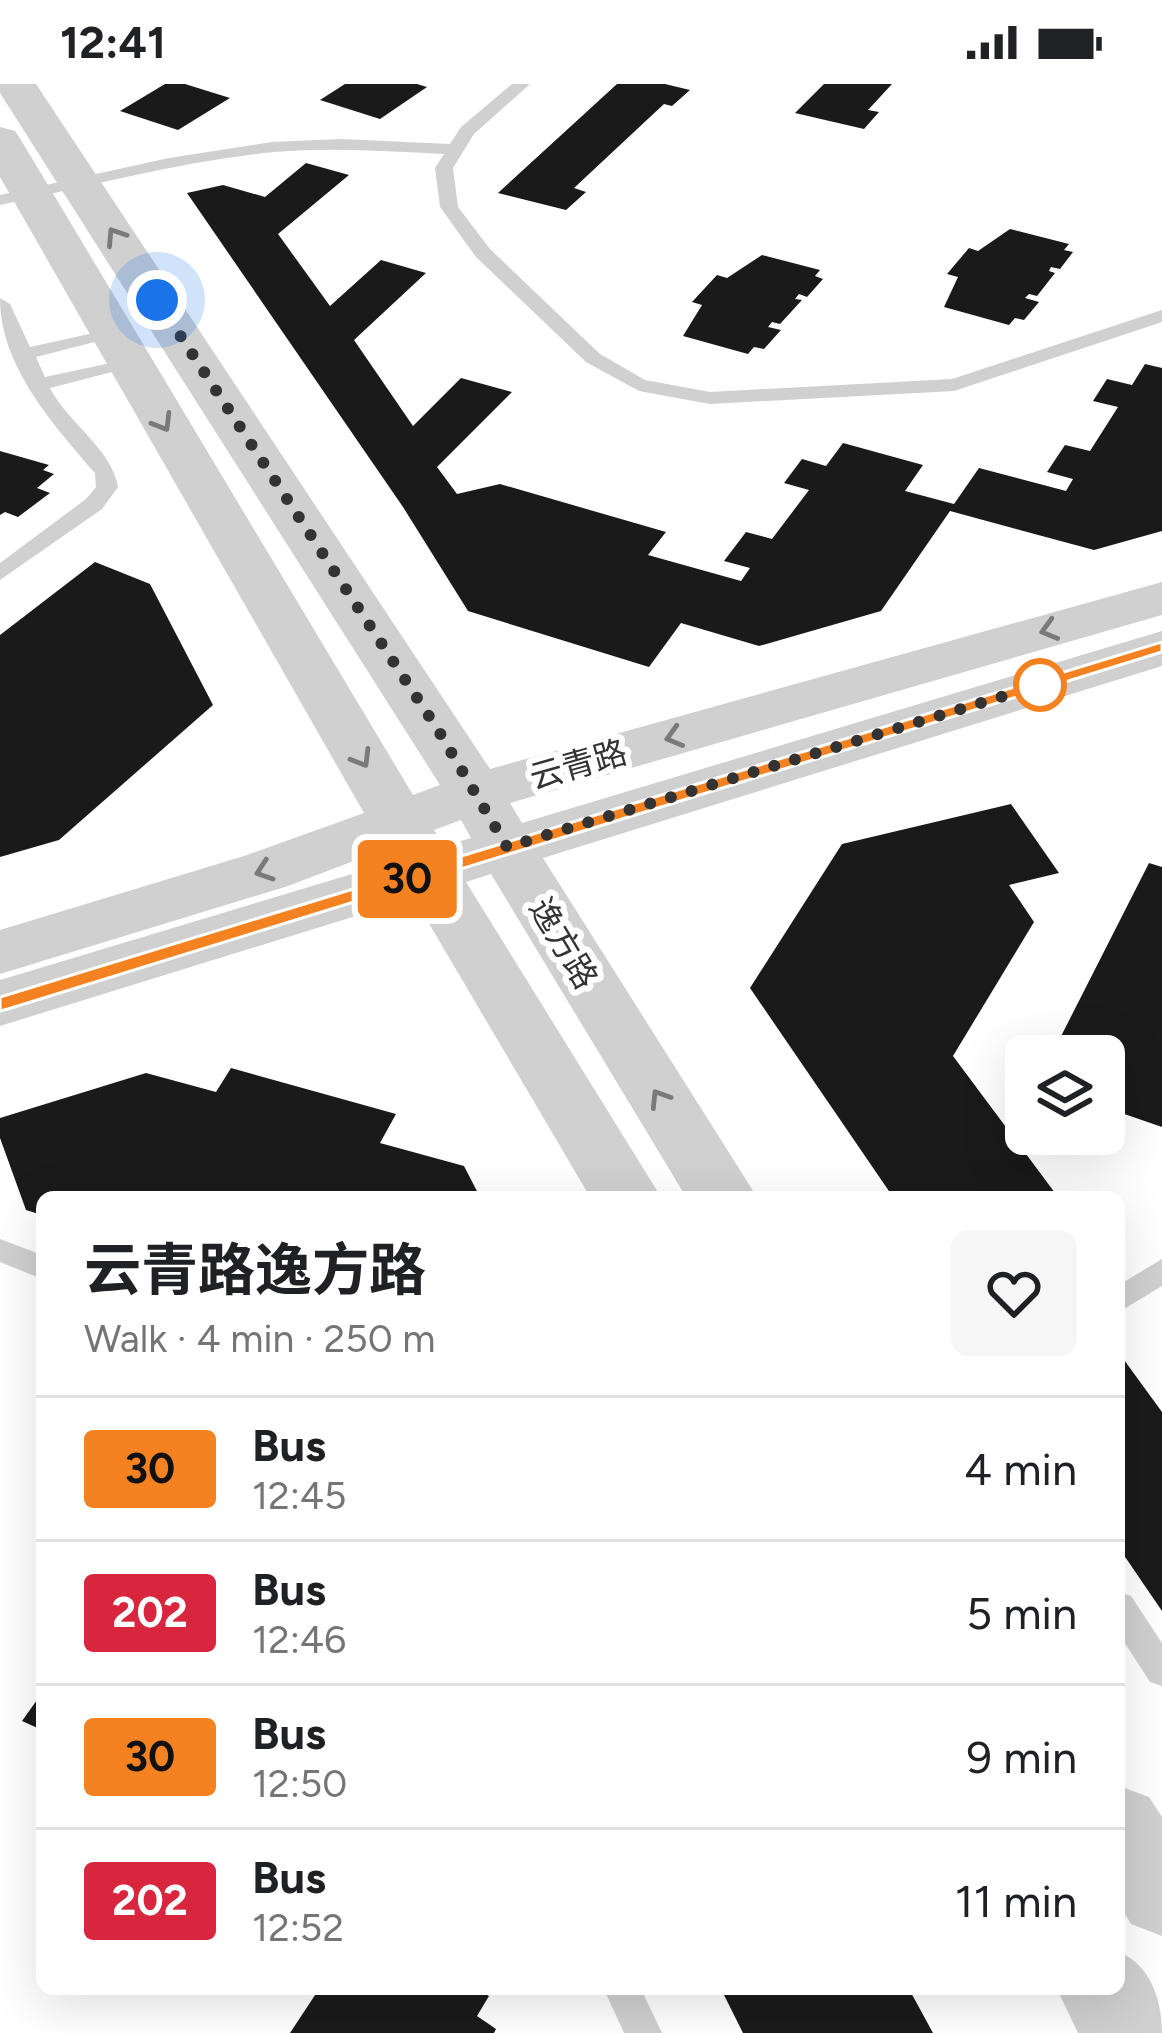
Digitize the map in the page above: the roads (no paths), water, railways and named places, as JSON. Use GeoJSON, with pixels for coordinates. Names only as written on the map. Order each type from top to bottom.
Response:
{"type":"FeatureCollection","features":[{"type":"Feature","properties":{"kind":"street","name":"逸方路"},"geometry":{"type":"LineString","coordinates":[[15,84],[37,192],[121,350],[622,1191]]}},
{"type":"Feature","properties":{"kind":"street","name":"逸方路"},"geometry":{"type":"LineString","coordinates":[[0,140],[476,793],[570,956],[718,1191]]}},
{"type":"Feature","properties":{"kind":"street","name":"云青路"},"geometry":{"type":"LineString","coordinates":[[0,952],[266,872],[476,793],[1162,598]]}},
{"type":"Feature","properties":{"kind":"street","name":"云青路"},"geometry":{"type":"LineString","coordinates":[[0,1003],[1162,648]]}},
{"type":"Feature","properties":{"kind":"street"},"geometry":{"type":"LineString","coordinates":[[1125,1835],[1162,1894]]}},
{"type":"Feature","properties":{"kind":"street"},"geometry":{"type":"LineString","coordinates":[[1106,1995],[1129,2033]]}},
{"type":"Feature","properties":{"kind":"lane"},"geometry":{"type":"LineString","coordinates":[[522,84],[467,131],[444,168],[449,207],[483,254],[593,358],[639,385],[710,398],[954,386],[1162,316]]}},
{"type":"Feature","properties":{"kind":"lane"},"geometry":{"type":"LineString","coordinates":[[37,192],[273,147],[362,144],[456,150]]}},
{"type":"Feature","properties":{"kind":"lane"},"geometry":{"type":"LineString","coordinates":[[0,304],[49,406],[105,472],[107,487],[94,504],[0,574]]}},
{"type":"Feature","properties":{"kind":"lane"},"geometry":{"type":"LineString","coordinates":[[24,354],[121,350]]}},
{"type":"Feature","properties":{"kind":"lane"},"geometry":{"type":"LineString","coordinates":[[39,384],[121,350]]}},
{"type":"Feature","properties":{"kind":"lane"},"geometry":{"type":"LineString","coordinates":[[0,1250],[36,1265]]}},
{"type":"Feature","properties":{"kind":"lane"},"geometry":{"type":"LineString","coordinates":[[1125,1296],[1162,1271]]}},
{"type":"Feature","properties":{"kind":"lane"},"geometry":{"type":"LineString","coordinates":[[1125,1615],[1162,1671]]}},
{"type":"Feature","properties":{"kind":"lane"},"geometry":{"type":"LineString","coordinates":[[625,1995],[643,2033]]}}]}
